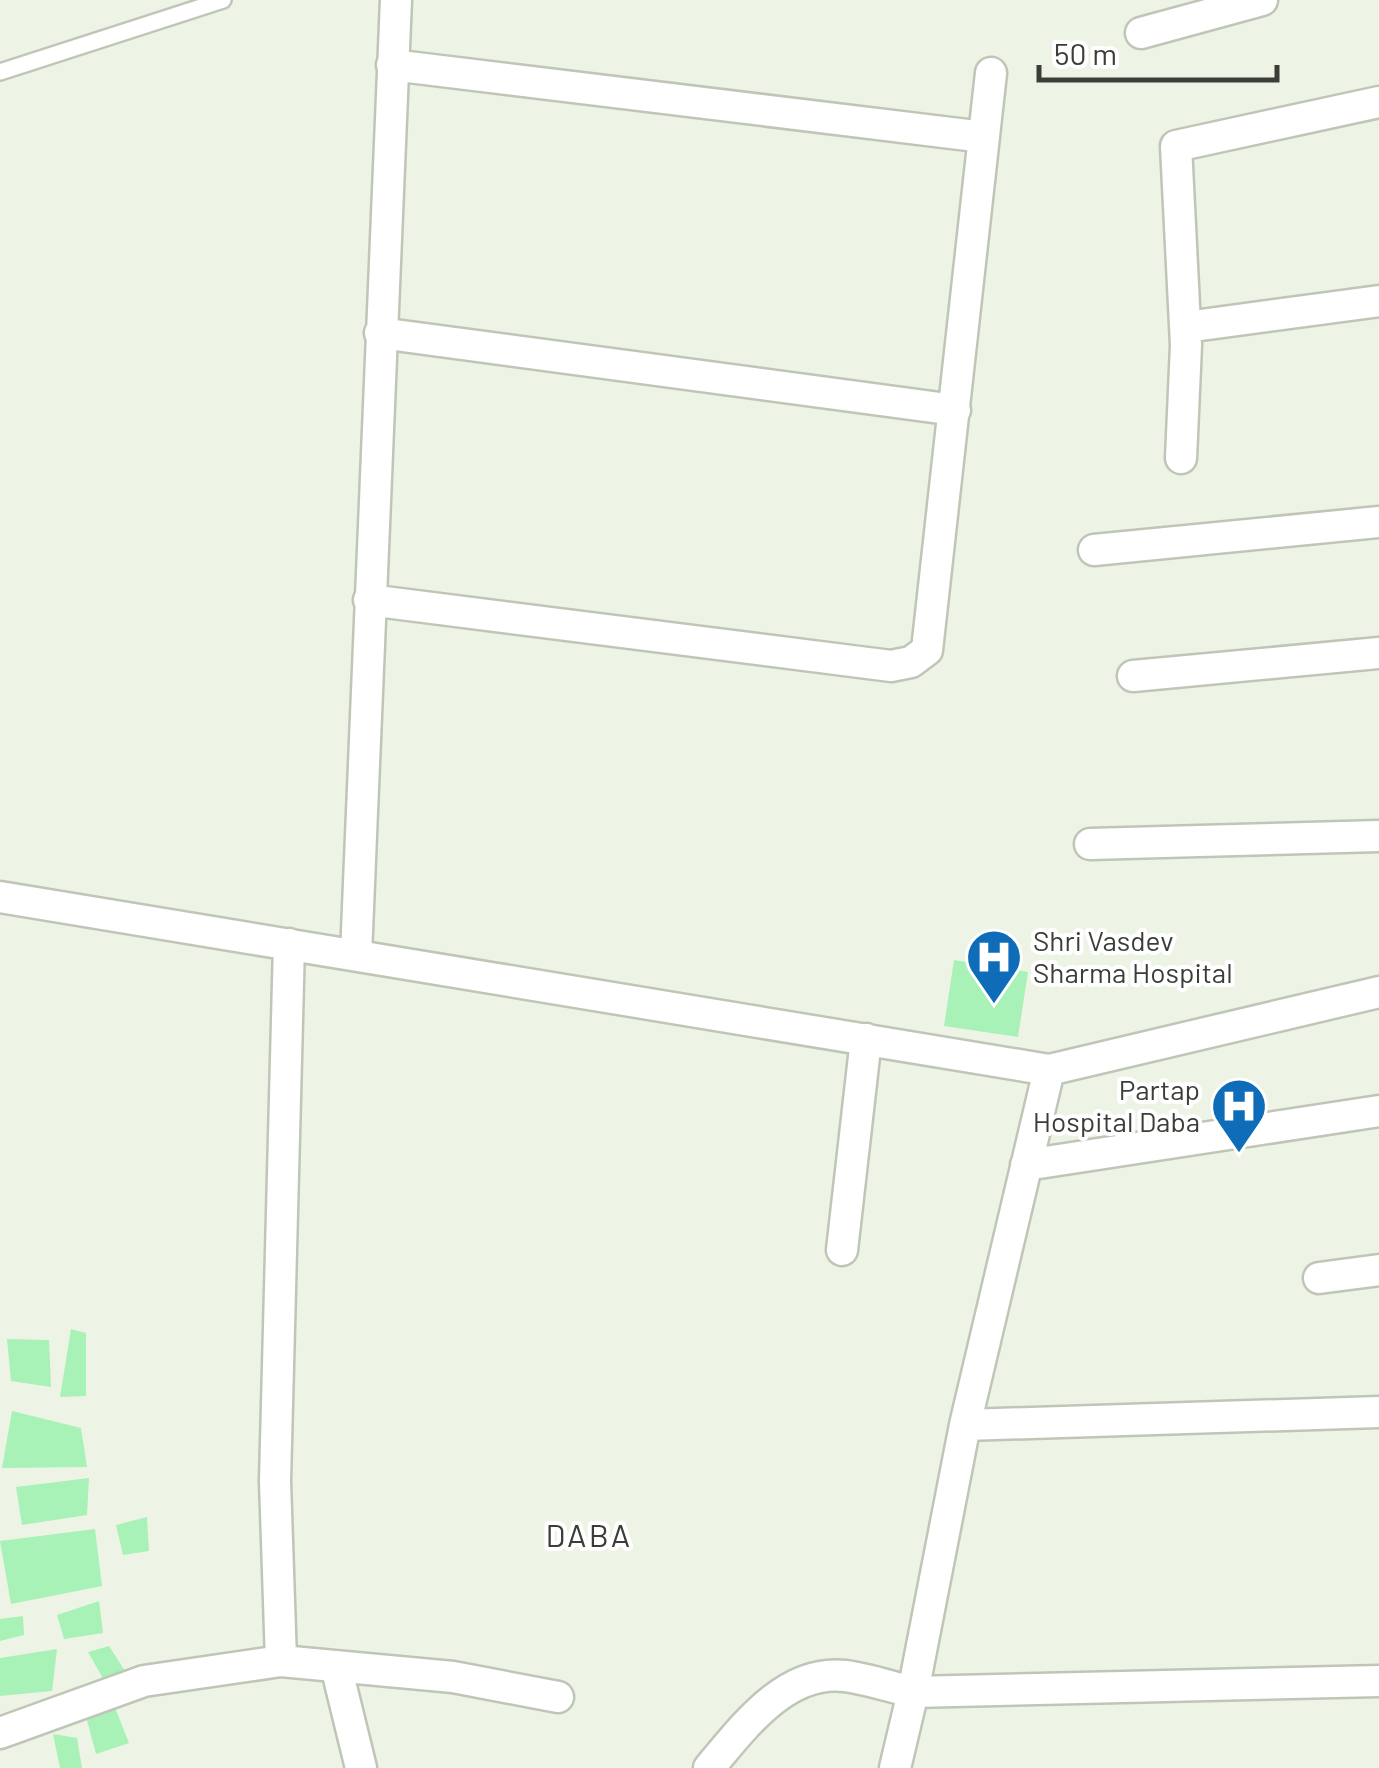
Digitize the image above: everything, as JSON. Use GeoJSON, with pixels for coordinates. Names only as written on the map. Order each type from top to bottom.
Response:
{"type":"FeatureCollection","features":[{"type":"Feature","properties":{"kind":"street"},"geometry":{"type":"LineString","coordinates":[[356,956],[396,0]]}},
{"type":"Feature","properties":{"kind":"street"},"geometry":{"type":"LineString","coordinates":[[1140,33],[1262,0]]}},
{"type":"Feature","properties":{"kind":"street"},"geometry":{"type":"LineString","coordinates":[[392,64],[984,138]]}},
{"type":"Feature","properties":{"kind":"street"},"geometry":{"type":"LineString","coordinates":[[369,600],[891,666],[911,662],[927,650],[991,73]]}},
{"type":"Feature","properties":{"kind":"street"},"geometry":{"type":"LineString","coordinates":[[1181,458],[1186,327],[1176,146],[1379,102]]}},
{"type":"Feature","properties":{"kind":"street"},"geometry":{"type":"LineString","coordinates":[[1186,327],[1379,300]]}},
{"type":"Feature","properties":{"kind":"street"},"geometry":{"type":"LineString","coordinates":[[380,334],[956,410]]}},
{"type":"Feature","properties":{"kind":"street"},"geometry":{"type":"LineString","coordinates":[[1094,550],[1379,522]]}},
{"type":"Feature","properties":{"kind":"street"},"geometry":{"type":"LineString","coordinates":[[1133,676],[1379,653]]}},
{"type":"Feature","properties":{"kind":"street"},"geometry":{"type":"LineString","coordinates":[[1090,844],[1379,836]]}},
{"type":"Feature","properties":{"kind":"street"},"geometry":{"type":"LineString","coordinates":[[0,897],[1049,1070],[1379,992]]}},
{"type":"Feature","properties":{"kind":"street"},"geometry":{"type":"LineString","coordinates":[[281,1661],[275,1481],[289,944]]}},
{"type":"Feature","properties":{"kind":"street"},"geometry":{"type":"LineString","coordinates":[[842,1250],[866,1039]]}},
{"type":"Feature","properties":{"kind":"street"},"geometry":{"type":"LineString","coordinates":[[895,1768],[965,1425],[1049,1070]]}},
{"type":"Feature","properties":{"kind":"street"},"geometry":{"type":"LineString","coordinates":[[1026,1165],[1379,1111]]}},
{"type":"Feature","properties":{"kind":"street"},"geometry":{"type":"LineString","coordinates":[[1319,1278],[1379,1270]]}},
{"type":"Feature","properties":{"kind":"street"},"geometry":{"type":"LineString","coordinates":[[965,1425],[1379,1412]]}},
{"type":"Feature","properties":{"kind":"street"},"geometry":{"type":"LineString","coordinates":[[0,1732],[144,1682],[281,1661],[453,1677],[558,1696]]}},
{"type":"Feature","properties":{"kind":"street"},"geometry":{"type":"LineString","coordinates":[[336,1666],[361,1768]]}},
{"type":"Feature","properties":{"kind":"street"},"geometry":{"type":"LineString","coordinates":[[709,1768],[764,1707],[819,1676],[843,1676],[913,1692],[1379,1681]]}},
{"type":"Feature","properties":{"kind":"lane"},"geometry":{"type":"LineString","coordinates":[[0,72],[223,0]]}},
{"type":"Feature","properties":{"kind":"building"},"geometry":{"type":"Polygon","coordinates":[[[954,960],[1028,972],[1018,1037],[944,1026],[954,960]]]}},
{"type":"Feature","properties":{"kind":"building"},"geometry":{"type":"Polygon","coordinates":[[[71,1329],[86,1333],[86,1396],[60,1397],[71,1329]]]}},
{"type":"Feature","properties":{"kind":"building"},"geometry":{"type":"Polygon","coordinates":[[[7,1339],[49,1340],[51,1387],[11,1381],[7,1339]]]}},
{"type":"Feature","properties":{"kind":"building"},"geometry":{"type":"Polygon","coordinates":[[[12,1411],[81,1428],[87,1467],[2,1468],[12,1411]]]}},
{"type":"Feature","properties":{"kind":"building"},"geometry":{"type":"Polygon","coordinates":[[[89,1478],[87,1515],[22,1525],[16,1487],[89,1478]]]}},
{"type":"Feature","properties":{"kind":"building"},"geometry":{"type":"Polygon","coordinates":[[[147,1517],[149,1551],[123,1555],[116,1525],[147,1517]]]}},
{"type":"Feature","properties":{"kind":"building"},"geometry":{"type":"Polygon","coordinates":[[[95,1529],[102,1586],[11,1604],[0,1541],[95,1529]]]}},
{"type":"Feature","properties":{"kind":"building"},"geometry":{"type":"Polygon","coordinates":[[[99,1601],[103,1633],[64,1639],[57,1615],[99,1601]]]}},
{"type":"Feature","properties":{"kind":"building"},"geometry":{"type":"Polygon","coordinates":[[[23,1616],[24,1635],[0,1641],[0,1619],[23,1616]]]}},
{"type":"Feature","properties":{"kind":"building"},"geometry":{"type":"Polygon","coordinates":[[[109,1646],[127,1674],[105,1682],[88,1652],[109,1646]]]}},
{"type":"Feature","properties":{"kind":"building"},"geometry":{"type":"Polygon","coordinates":[[[57,1649],[52,1691],[0,1696],[0,1658],[57,1649]]]}},
{"type":"Feature","properties":{"kind":"building"},"geometry":{"type":"Polygon","coordinates":[[[114,1705],[129,1743],[96,1754],[84,1709],[114,1705]]]}},
{"type":"Feature","properties":{"kind":"building"},"geometry":{"type":"Polygon","coordinates":[[[53,1734],[77,1738],[82,1768],[60,1768],[53,1734]]]}},
{"type":"Feature","properties":{"kind":"place","name":"Shri Vasdev Sharma Hospital"},"geometry":{"type":"Point","coordinates":[994,1006]}},
{"type":"Feature","properties":{"kind":"place","name":"Partap Hospital Daba"},"geometry":{"type":"Point","coordinates":[1239,1155]}},
{"type":"Feature","properties":{"kind":"district","name":"DABA"},"geometry":{"type":"Point","coordinates":[589,1536]}}]}
